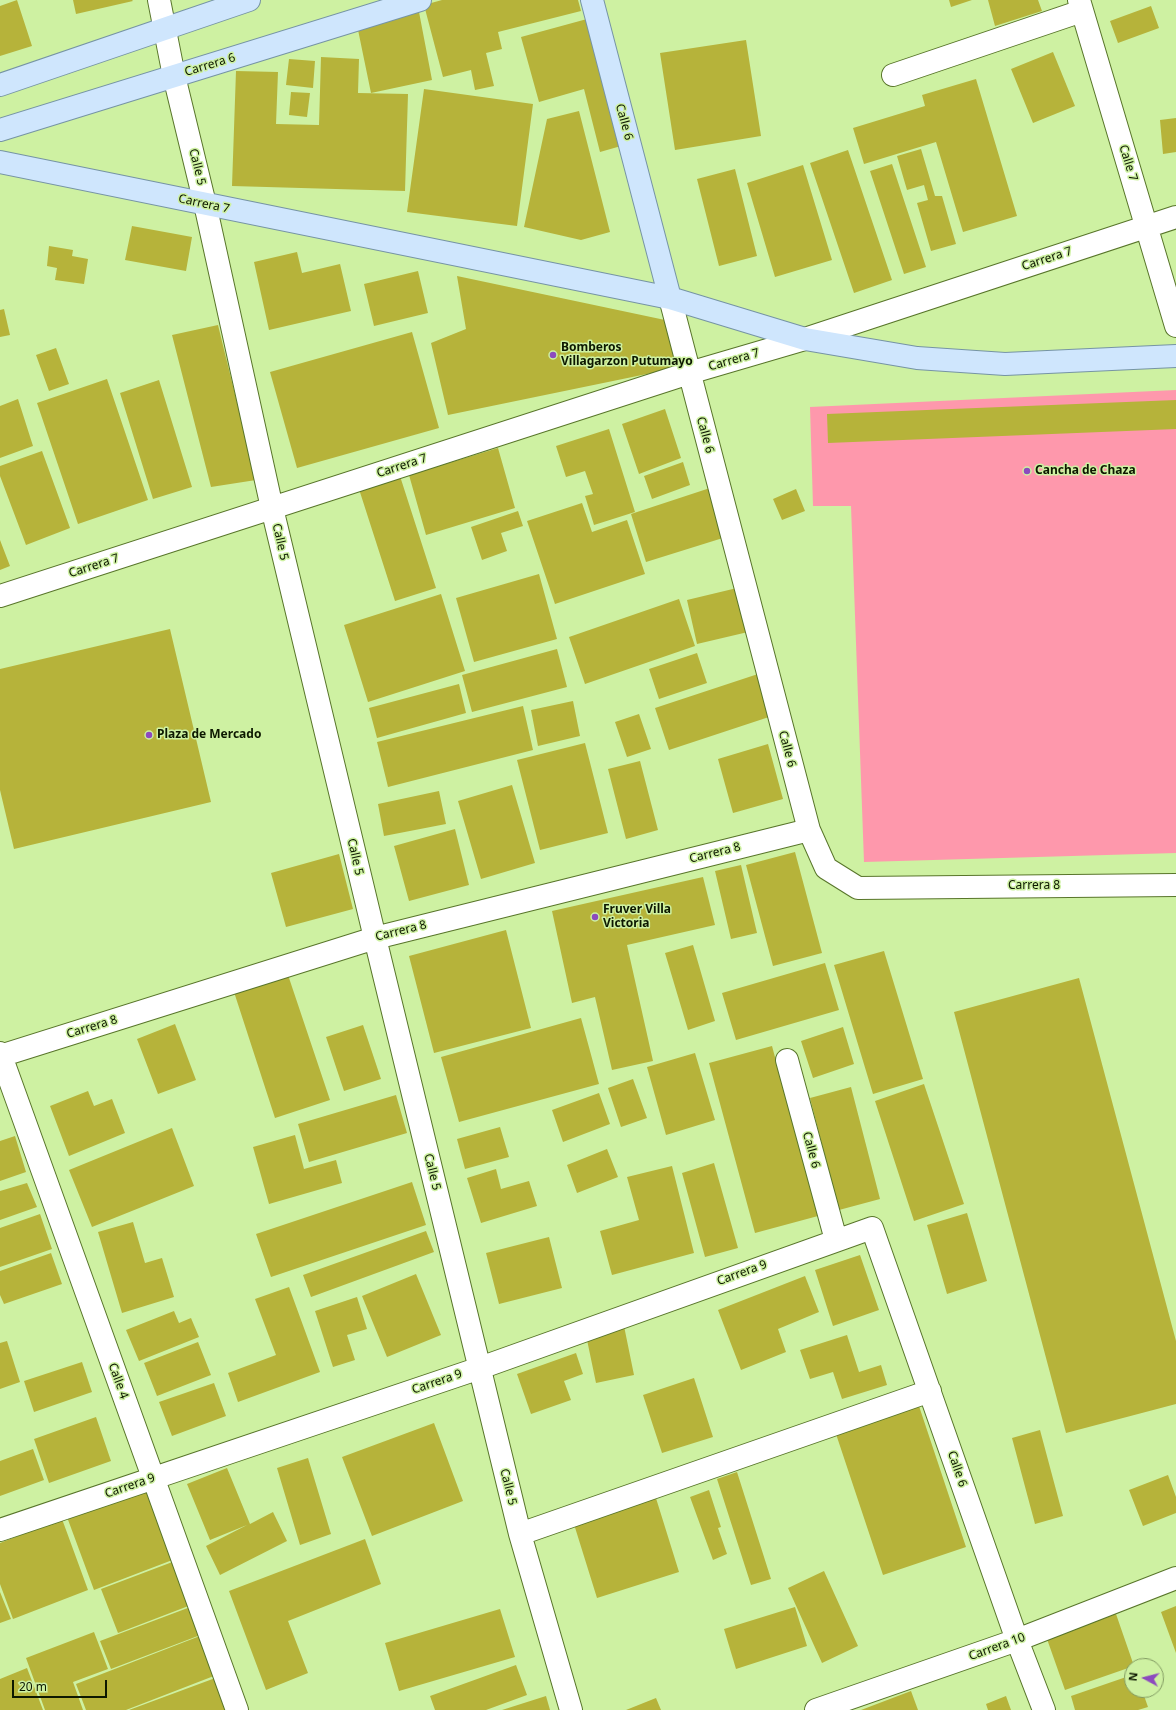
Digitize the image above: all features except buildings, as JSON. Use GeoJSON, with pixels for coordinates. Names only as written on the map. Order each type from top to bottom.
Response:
{"type":"FeatureCollection","features":[{"type":"Feature","properties":{"kind":"main road"},"geometry":{"type":"LineString","coordinates":[[0,85],[249,0]]}},
{"type":"Feature","properties":{"kind":"main road","name":"Carrera 6"},"geometry":{"type":"LineString","coordinates":[[0,130],[420,0]]}},
{"type":"Feature","properties":{"kind":"main road","name":"Calle 6"},"geometry":{"type":"LineString","coordinates":[[592,0],[670,298]]}},
{"type":"Feature","properties":{"kind":"main road","name":"Carrera 7"},"geometry":{"type":"LineString","coordinates":[[0,162],[670,298],[805,340],[918,358],[1005,364],[1176,356]]}},
{"type":"Feature","properties":{"kind":"street","name":"Calle 5"},"geometry":{"type":"LineString","coordinates":[[159,0],[166,28],[174,76],[206,204],[272,508],[375,938],[520,1534],[571,1710]]}},
{"type":"Feature","properties":{"kind":"street"},"geometry":{"type":"LineString","coordinates":[[893,75],[1081,5]]}},
{"type":"Feature","properties":{"kind":"street","name":"Calle 7"},"geometry":{"type":"LineString","coordinates":[[1081,5],[1176,326]]}},
{"type":"Feature","properties":{"kind":"street","name":"Carrera 7"},"geometry":{"type":"LineString","coordinates":[[0,596],[689,373],[805,340],[1176,217]]}},
{"type":"Feature","properties":{"kind":"street","name":"Calle 6"},"geometry":{"type":"LineString","coordinates":[[670,298],[808,830],[826,868]]}},
{"type":"Feature","properties":{"kind":"street","name":"Carrera 8"},"geometry":{"type":"LineString","coordinates":[[0,1055],[375,938],[808,830]]}},
{"type":"Feature","properties":{"kind":"street","name":"Carrera 8"},"geometry":{"type":"LineString","coordinates":[[826,868],[858,888],[1176,885]]}},
{"type":"Feature","properties":{"kind":"street","name":"Calle 4"},"geometry":{"type":"LineString","coordinates":[[0,1055],[236,1710]]}},
{"type":"Feature","properties":{"kind":"street","name":"Calle 6"},"geometry":{"type":"LineString","coordinates":[[787,1060],[836,1240]]}},
{"type":"Feature","properties":{"kind":"street","name":"Calle 6"},"geometry":{"type":"LineString","coordinates":[[872,1228],[1017,1640],[1044,1710]]}},
{"type":"Feature","properties":{"kind":"street","name":"Carrera 9"},"geometry":{"type":"LineString","coordinates":[[0,1530],[480,1368],[872,1228]]}},
{"type":"Feature","properties":{"kind":"street"},"geometry":{"type":"LineString","coordinates":[[520,1534],[930,1391]]}},
{"type":"Feature","properties":{"kind":"street","name":"Carrera 10"},"geometry":{"type":"LineString","coordinates":[[816,1710],[1017,1640],[1176,1578]]}},
{"type":"Feature","properties":{"kind":"shaded area"},"geometry":{"type":"Polygon","coordinates":[[[1176,390],[1176,853],[864,862],[851,506],[813,506],[810,407],[1176,390]]]}},
{"type":"Feature","properties":{"kind":"place","name":"Bomberos Villagarzon Putumayo"},"geometry":{"type":"Point","coordinates":[553,355]}},
{"type":"Feature","properties":{"kind":"place","name":"Cancha de Chaza"},"geometry":{"type":"Point","coordinates":[1027,471]}},
{"type":"Feature","properties":{"kind":"place","name":"Plaza de Mercado"},"geometry":{"type":"Point","coordinates":[149,735]}},
{"type":"Feature","properties":{"kind":"place","name":"Fruver Villa Victoria"},"geometry":{"type":"Point","coordinates":[595,917]}}]}
